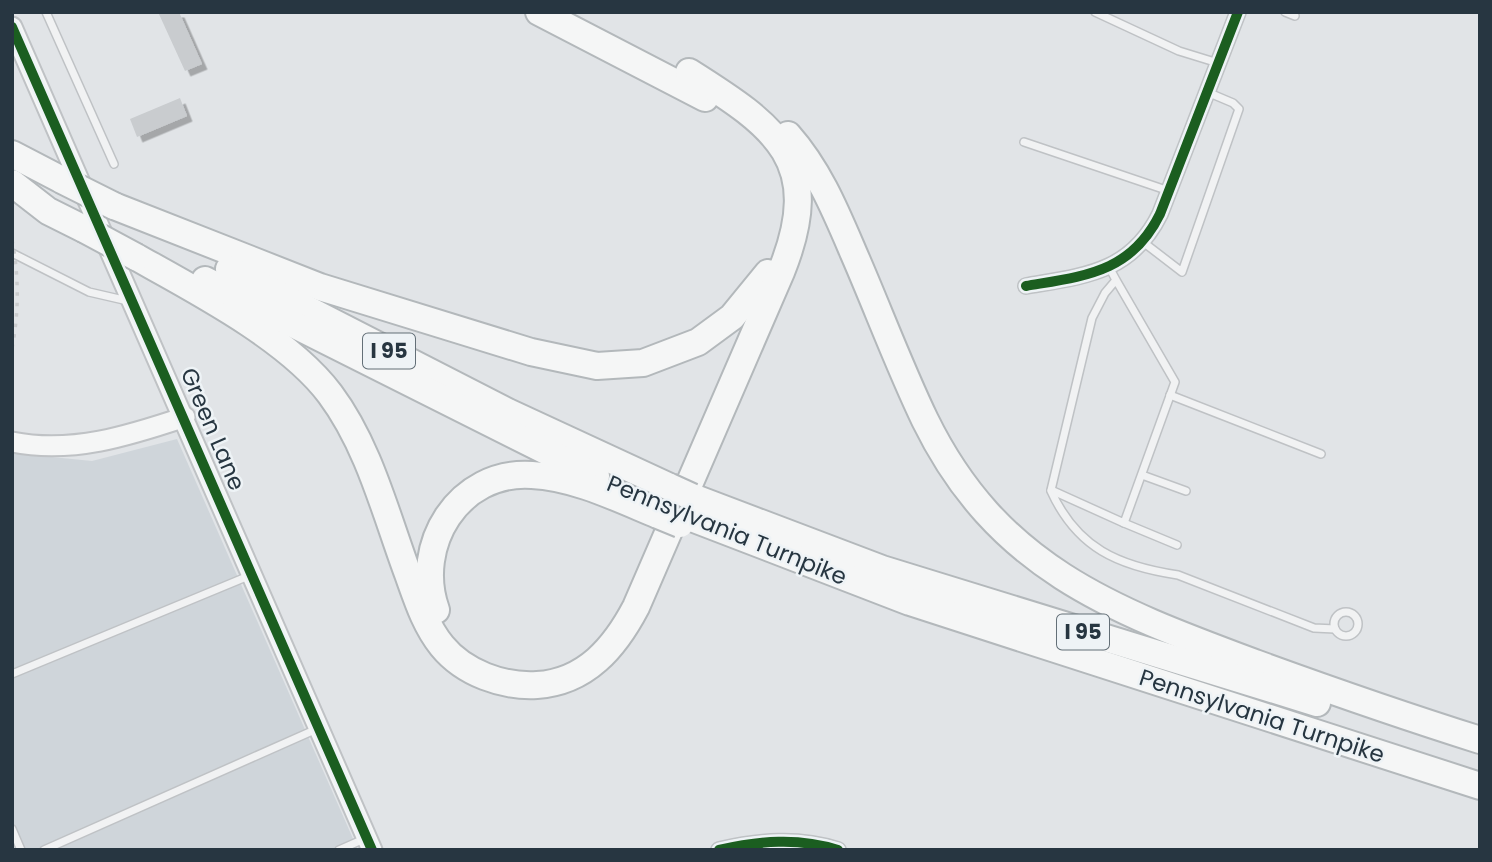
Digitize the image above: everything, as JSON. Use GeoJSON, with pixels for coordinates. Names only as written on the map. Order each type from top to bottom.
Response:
{"type":"FeatureCollection","features":[{"type":"Feature","properties":{"kind":"highway"},"geometry":{"type":"LineString","coordinates":[[539,12],[712,102],[742,121],[762,139],[780,172],[785,197],[784,224],[768,273],[640,574],[616,620],[594,649],[575,662],[553,670],[530,674],[506,671],[483,663],[463,650],[446,631],[435,609],[428,572],[435,536],[458,503],[492,481],[517,475],[548,477],[674,507]]}},
{"type":"Feature","properties":{"kind":"highway"},"geometry":{"type":"LineString","coordinates":[[572,12],[745,98],[790,136],[811,163],[836,211],[917,403],[941,451],[977,501],[1024,549],[1075,586],[1131,614],[1346,696],[1480,740]]}},
{"type":"Feature","properties":{"kind":"highway"},"geometry":{"type":"LineString","coordinates":[[133,249],[281,348],[309,370],[330,393],[358,441],[423,614],[450,655],[480,674],[503,682],[539,685],[567,679],[590,667],[608,650],[636,607],[781,272],[797,219],[798,194],[793,169],[774,134],[751,112],[689,72]]}},
{"type":"Feature","properties":{"kind":"highway","name":"Pennsylvania Turnpike"},"geometry":{"type":"LineString","coordinates":[[12,154],[114,206],[216,263],[476,396],[674,507],[1480,753]]}},
{"type":"Feature","properties":{"kind":"highway","name":"Pennsylvania Turnpike"},"geometry":{"type":"LineString","coordinates":[[12,182],[133,249],[478,419],[834,575],[1040,645],[1480,786]]}},
{"type":"Feature","properties":{"kind":"highway"},"geometry":{"type":"LineString","coordinates":[[114,206],[307,283],[531,352],[581,364],[612,366],[643,363],[685,349],[732,317],[768,273]]}},
{"type":"Feature","properties":{"kind":"street"},"geometry":{"type":"LineString","coordinates":[[1026,286],[1087,275],[1113,274],[1143,242],[1157,221],[1238,12]]}},
{"type":"Feature","properties":{"kind":"street","name":"Green Lane"},"geometry":{"type":"LineString","coordinates":[[12,27],[135,302],[370,844]]}},
{"type":"Feature","properties":{"kind":"street"},"geometry":{"type":"LineString","coordinates":[[12,442],[61,446],[117,439],[185,417]]}},
{"type":"Feature","properties":{"kind":"street"},"geometry":{"type":"LineString","coordinates":[[724,849],[782,841],[818,844],[838,850]]}},
{"type":"Feature","properties":{"kind":"lane"},"geometry":{"type":"LineString","coordinates":[[46,12],[114,164]]}},
{"type":"Feature","properties":{"kind":"lane"},"geometry":{"type":"LineString","coordinates":[[1095,12],[1179,51],[1218,64]]}},
{"type":"Feature","properties":{"kind":"lane"},"geometry":{"type":"LineString","coordinates":[[1285,12],[1295,16]]}},
{"type":"Feature","properties":{"kind":"lane"},"geometry":{"type":"LineString","coordinates":[[1143,242],[1182,272],[1238,109],[1233,103],[1207,92]]}},
{"type":"Feature","properties":{"kind":"lane"},"geometry":{"type":"LineString","coordinates":[[1024,142],[1169,191]]}},
{"type":"Feature","properties":{"kind":"lane"},"geometry":{"type":"LineString","coordinates":[[12,253],[89,292],[135,302]]}},
{"type":"Feature","properties":{"kind":"lane"},"geometry":{"type":"LineString","coordinates":[[1113,274],[1175,382],[1124,523]]}},
{"type":"Feature","properties":{"kind":"lane"},"geometry":{"type":"LineString","coordinates":[[1113,274],[1092,318],[1051,490],[1062,516],[1076,534],[1096,548],[1158,572],[1178,575],[1314,628],[1335,629]]}},
{"type":"Feature","properties":{"kind":"lane"},"geometry":{"type":"LineString","coordinates":[[1170,395],[1321,454]]}},
{"type":"Feature","properties":{"kind":"lane"},"geometry":{"type":"LineString","coordinates":[[1142,475],[1186,491]]}},
{"type":"Feature","properties":{"kind":"lane"},"geometry":{"type":"LineString","coordinates":[[1051,490],[1177,545]]}},
{"type":"Feature","properties":{"kind":"lane"},"geometry":{"type":"LineString","coordinates":[[12,674],[253,574]]}},
{"type":"Feature","properties":{"kind":"lane"},"geometry":{"type":"LineString","coordinates":[[44,850],[319,727]]}},
{"type":"Feature","properties":{"kind":"lane"},"geometry":{"type":"LineString","coordinates":[[12,829],[22,850]]}},
{"type":"Feature","properties":{"kind":"lane"},"geometry":{"type":"LineString","coordinates":[[339,850],[370,844]]}},
{"type":"Feature","properties":{"kind":"shaded area"},"geometry":{"type":"Polygon","coordinates":[[[177,439],[358,850],[12,850],[12,453],[92,461],[177,439]]]}},
{"type":"Feature","properties":{"kind":"building"},"geometry":{"type":"Polygon","coordinates":[[[158,12],[179,12],[202,64],[185,71],[158,12]]]}},
{"type":"Feature","properties":{"kind":"building"},"geometry":{"type":"Polygon","coordinates":[[[180,98],[187,116],[137,137],[130,119],[180,98]]]}},
{"type":"Feature","properties":{"kind":"railway"},"geometry":{"type":"LineString","coordinates":[[12,240],[17,294],[12,348]]}},
{"type":"Feature","properties":{"kind":"cycle path"},"geometry":{"type":"LineString","coordinates":[[1026,286],[1067,279],[1104,268],[1135,249],[1148,234],[1160,214],[1238,12]]}},
{"type":"Feature","properties":{"kind":"cycle path"},"geometry":{"type":"LineString","coordinates":[[12,27],[372,850]]}},
{"type":"Feature","properties":{"kind":"cycle path"},"geometry":{"type":"LineString","coordinates":[[719,850],[778,842],[808,843],[838,850]]}}]}
